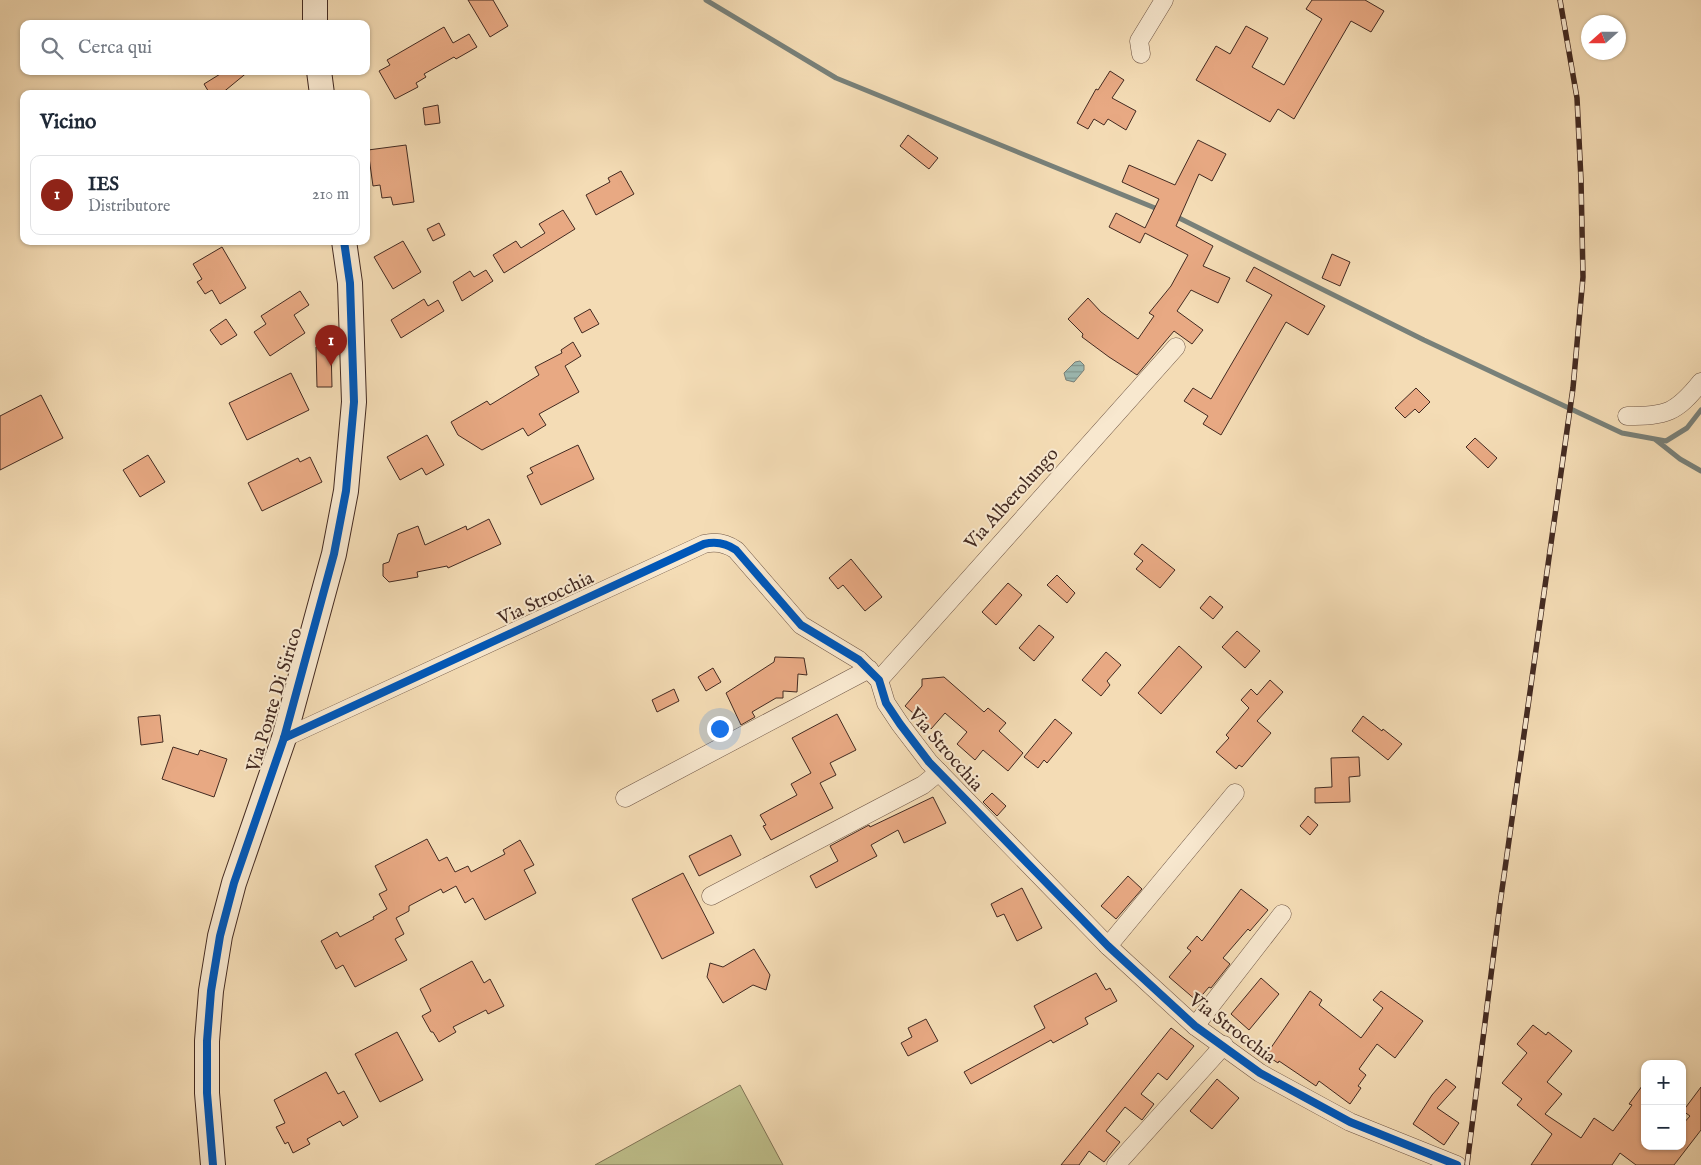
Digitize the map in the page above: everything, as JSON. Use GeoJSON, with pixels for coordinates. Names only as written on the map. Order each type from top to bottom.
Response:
{"type":"FeatureCollection","features":[{"type":"Feature","properties":{"kind":"street"},"geometry":{"type":"LineString","coordinates":[[315,0],[315,20]]}},
{"type":"Feature","properties":{"kind":"street"},"geometry":{"type":"LineString","coordinates":[[1141,54],[1139,42],[1164,0]]}},
{"type":"Feature","properties":{"kind":"street"},"geometry":{"type":"LineString","coordinates":[[320,75],[321,90]]}},
{"type":"Feature","properties":{"kind":"street","name":"Via Ponte Di Sirico"},"geometry":{"type":"LineString","coordinates":[[213,1165],[207,1094],[208,1041],[211,991],[220,936],[234,883],[284,738],[334,554],[346,491],[354,402],[350,283],[345,245]]}},
{"type":"Feature","properties":{"kind":"street","name":"Via Alberolungo"},"geometry":{"type":"LineString","coordinates":[[874,675],[1176,347]]}},
{"type":"Feature","properties":{"kind":"street"},"geometry":{"type":"LineString","coordinates":[[1627,416],[1661,414],[1693,404],[1701,382]]}},
{"type":"Feature","properties":{"kind":"street","name":"Via Strocchia"},"geometry":{"type":"LineString","coordinates":[[284,738],[698,547],[711,542],[724,544],[736,550],[800,625],[859,660],[874,675],[886,703],[900,724],[939,772],[1108,946],[1194,1026],[1260,1073],[1350,1122],[1457,1165]]}},
{"type":"Feature","properties":{"kind":"street"},"geometry":{"type":"LineString","coordinates":[[625,798],[874,675]]}},
{"type":"Feature","properties":{"kind":"street"},"geometry":{"type":"LineString","coordinates":[[711,896],[923,785],[939,772]]}},
{"type":"Feature","properties":{"kind":"street"},"geometry":{"type":"LineString","coordinates":[[1108,946],[1235,793]]}},
{"type":"Feature","properties":{"kind":"street"},"geometry":{"type":"LineString","coordinates":[[1194,1026],[1282,914]]}},
{"type":"Feature","properties":{"kind":"street"},"geometry":{"type":"LineString","coordinates":[[1116,1165],[1224,1046]]}},
{"type":"Feature","properties":{"kind":"green space"},"geometry":{"type":"Polygon","coordinates":[[[740,1085],[783,1165],[595,1165],[740,1085]]]}},
{"type":"Feature","properties":{"kind":"water"},"geometry":{"type":"Polygon","coordinates":[[[1080,361],[1084,365],[1084,370],[1074,382],[1066,380],[1064,373],[1075,362],[1080,361]]]}},
{"type":"Feature","properties":{"kind":"building"},"geometry":{"type":"Polygon","coordinates":[[[468,0],[493,0],[508,26],[490,37],[468,0]]]}},
{"type":"Feature","properties":{"kind":"building"},"geometry":{"type":"Polygon","coordinates":[[[1312,0],[1365,0],[1384,11],[1371,32],[1351,21],[1294,119],[1278,109],[1270,122],[1196,80],[1216,46],[1230,54],[1246,26],[1268,38],[1252,67],[1284,85],[1322,19],[1306,9],[1312,0]]]}},
{"type":"Feature","properties":{"kind":"building"},"geometry":{"type":"Polygon","coordinates":[[[444,27],[453,43],[469,34],[477,47],[456,59],[454,57],[424,74],[426,77],[416,83],[418,87],[395,99],[379,71],[390,65],[387,60],[444,27]]]}},
{"type":"Feature","properties":{"kind":"building"},"geometry":{"type":"Polygon","coordinates":[[[1110,71],[1124,80],[1112,98],[1136,111],[1126,130],[1108,119],[1104,125],[1094,119],[1088,129],[1077,123],[1096,89],[1098,90],[1110,71]]]}},
{"type":"Feature","properties":{"kind":"building"},"geometry":{"type":"Polygon","coordinates":[[[219,75],[244,75],[226,90],[208,90],[204,84],[219,75]]]}},
{"type":"Feature","properties":{"kind":"building"},"geometry":{"type":"Polygon","coordinates":[[[438,105],[440,123],[425,125],[423,108],[438,105]]]}},
{"type":"Feature","properties":{"kind":"building"},"geometry":{"type":"Polygon","coordinates":[[[908,135],[938,158],[929,169],[900,146],[908,135]]]}},
{"type":"Feature","properties":{"kind":"building"},"geometry":{"type":"Polygon","coordinates":[[[1198,140],[1226,154],[1212,181],[1199,174],[1176,226],[1213,246],[1203,266],[1230,278],[1218,303],[1191,290],[1177,311],[1203,330],[1192,344],[1174,331],[1137,375],[1082,337],[1083,334],[1068,319],[1088,298],[1101,312],[1138,339],[1154,316],[1149,313],[1171,286],[1188,255],[1145,233],[1140,243],[1109,227],[1116,213],[1145,228],[1159,199],[1122,182],[1129,165],[1175,185],[1198,140]]]}},
{"type":"Feature","properties":{"kind":"building"},"geometry":{"type":"Polygon","coordinates":[[[406,145],[414,202],[393,205],[391,197],[382,198],[380,185],[373,186],[370,150],[406,145]]]}},
{"type":"Feature","properties":{"kind":"building"},"geometry":{"type":"Polygon","coordinates":[[[621,171],[634,194],[596,215],[586,195],[610,182],[608,178],[621,171]]]}},
{"type":"Feature","properties":{"kind":"building"},"geometry":{"type":"Polygon","coordinates":[[[563,210],[575,229],[504,273],[493,255],[516,241],[521,248],[545,233],[539,224],[563,210]]]}},
{"type":"Feature","properties":{"kind":"building"},"geometry":{"type":"Polygon","coordinates":[[[439,223],[445,235],[433,241],[427,229],[439,223]]]}},
{"type":"Feature","properties":{"kind":"building"},"geometry":{"type":"Polygon","coordinates":[[[403,241],[421,272],[393,289],[374,257],[403,241]]]}},
{"type":"Feature","properties":{"kind":"building"},"geometry":{"type":"Polygon","coordinates":[[[222,247],[246,288],[220,304],[212,290],[205,294],[197,282],[202,279],[193,264],[222,247]]]}},
{"type":"Feature","properties":{"kind":"building"},"geometry":{"type":"Polygon","coordinates":[[[1332,254],[1350,262],[1340,286],[1322,278],[1332,254]]]}},
{"type":"Feature","properties":{"kind":"building"},"geometry":{"type":"Polygon","coordinates":[[[1254,267],[1325,306],[1308,335],[1286,322],[1221,435],[1203,424],[1208,416],[1184,401],[1193,388],[1211,399],[1272,295],[1246,281],[1254,267]]]}},
{"type":"Feature","properties":{"kind":"building"},"geometry":{"type":"Polygon","coordinates":[[[486,270],[493,281],[462,301],[453,282],[470,271],[474,277],[486,270]]]}},
{"type":"Feature","properties":{"kind":"building"},"geometry":{"type":"Polygon","coordinates":[[[300,291],[309,305],[294,315],[305,333],[270,356],[254,332],[266,324],[261,316],[300,291]]]}},
{"type":"Feature","properties":{"kind":"building"},"geometry":{"type":"Polygon","coordinates":[[[424,299],[428,306],[438,300],[444,311],[401,338],[391,320],[424,299]]]}},
{"type":"Feature","properties":{"kind":"building"},"geometry":{"type":"Polygon","coordinates":[[[590,309],[599,324],[582,333],[574,318],[590,309]]]}},
{"type":"Feature","properties":{"kind":"building"},"geometry":{"type":"Polygon","coordinates":[[[226,319],[237,335],[221,345],[210,330],[226,319]]]}},
{"type":"Feature","properties":{"kind":"building"},"geometry":{"type":"Polygon","coordinates":[[[573,342],[581,356],[565,366],[579,392],[539,414],[546,425],[528,436],[523,428],[482,450],[458,435],[451,422],[487,401],[490,405],[539,375],[535,367],[562,353],[561,350],[573,342]]]}},
{"type":"Feature","properties":{"kind":"building"},"geometry":{"type":"Polygon","coordinates":[[[316,347],[331,347],[332,387],[317,387],[316,347]]]}},
{"type":"Feature","properties":{"kind":"building"},"geometry":{"type":"Polygon","coordinates":[[[291,373],[309,410],[247,440],[229,403],[291,373]]]}},
{"type":"Feature","properties":{"kind":"building"},"geometry":{"type":"Polygon","coordinates":[[[1416,388],[1430,402],[1419,413],[1415,409],[1405,418],[1395,408],[1416,388]]]}},
{"type":"Feature","properties":{"kind":"building"},"geometry":{"type":"Polygon","coordinates":[[[41,395],[63,438],[0,470],[0,416],[41,395]]]}},
{"type":"Feature","properties":{"kind":"building"},"geometry":{"type":"Polygon","coordinates":[[[427,435],[444,465],[426,475],[422,468],[400,480],[387,457],[427,435]]]}},
{"type":"Feature","properties":{"kind":"building"},"geometry":{"type":"Polygon","coordinates":[[[1475,438],[1497,458],[1488,468],[1466,447],[1475,438]]]}},
{"type":"Feature","properties":{"kind":"building"},"geometry":{"type":"Polygon","coordinates":[[[578,445],[594,479],[541,505],[527,476],[533,473],[530,468],[578,445]]]}},
{"type":"Feature","properties":{"kind":"building"},"geometry":{"type":"Polygon","coordinates":[[[148,455],[165,482],[140,497],[123,470],[148,455]]]}},
{"type":"Feature","properties":{"kind":"building"},"geometry":{"type":"Polygon","coordinates":[[[310,457],[322,482],[262,511],[248,483],[298,458],[300,462],[310,457]]]}},
{"type":"Feature","properties":{"kind":"building"},"geometry":{"type":"Polygon","coordinates":[[[489,519],[501,544],[448,568],[447,566],[417,572],[418,577],[389,582],[383,576],[383,564],[389,562],[398,534],[418,526],[425,545],[466,526],[467,530],[489,519]]]}},
{"type":"Feature","properties":{"kind":"building"},"geometry":{"type":"Polygon","coordinates":[[[1142,544],[1175,570],[1160,588],[1136,569],[1143,561],[1134,554],[1142,544]]]}},
{"type":"Feature","properties":{"kind":"building"},"geometry":{"type":"Polygon","coordinates":[[[851,559],[882,597],[865,611],[843,585],[838,589],[829,578],[851,559]]]}},
{"type":"Feature","properties":{"kind":"building"},"geometry":{"type":"Polygon","coordinates":[[[1057,575],[1075,593],[1067,603],[1047,585],[1057,575]]]}},
{"type":"Feature","properties":{"kind":"building"},"geometry":{"type":"Polygon","coordinates":[[[1008,583],[1022,595],[996,625],[982,612],[1008,583]]]}},
{"type":"Feature","properties":{"kind":"building"},"geometry":{"type":"Polygon","coordinates":[[[1210,596],[1223,607],[1213,619],[1200,608],[1210,596]]]}},
{"type":"Feature","properties":{"kind":"building"},"geometry":{"type":"Polygon","coordinates":[[[1039,625],[1054,637],[1034,661],[1019,648],[1039,625]]]}},
{"type":"Feature","properties":{"kind":"building"},"geometry":{"type":"Polygon","coordinates":[[[1237,631],[1260,651],[1245,668],[1222,647],[1237,631]]]}},
{"type":"Feature","properties":{"kind":"building"},"geometry":{"type":"Polygon","coordinates":[[[1179,646],[1202,667],[1161,714],[1138,693],[1179,646]]]}},
{"type":"Feature","properties":{"kind":"building"},"geometry":{"type":"Polygon","coordinates":[[[1106,652],[1121,665],[1107,681],[1110,685],[1101,696],[1082,680],[1106,652]]]}},
{"type":"Feature","properties":{"kind":"building"},"geometry":{"type":"Polygon","coordinates":[[[775,657],[804,658],[807,675],[798,674],[797,692],[783,691],[783,698],[776,698],[752,712],[755,717],[741,725],[726,693],[774,662],[775,657]]]}},
{"type":"Feature","properties":{"kind":"building"},"geometry":{"type":"Polygon","coordinates":[[[713,668],[721,682],[706,691],[698,677],[713,668]]]}},
{"type":"Feature","properties":{"kind":"building"},"geometry":{"type":"Polygon","coordinates":[[[944,677],[984,712],[988,708],[1006,723],[999,731],[1023,753],[1008,771],[983,750],[975,760],[957,744],[967,732],[945,713],[931,729],[905,706],[922,686],[922,679],[944,677]]]}},
{"type":"Feature","properties":{"kind":"building"},"geometry":{"type":"Polygon","coordinates":[[[1270,680],[1283,692],[1257,721],[1271,733],[1242,767],[1239,765],[1236,769],[1216,752],[1229,738],[1226,735],[1249,708],[1241,700],[1251,689],[1257,695],[1270,680]]]}},
{"type":"Feature","properties":{"kind":"building"},"geometry":{"type":"Polygon","coordinates":[[[674,689],[679,701],[657,712],[652,700],[674,689]]]}},
{"type":"Feature","properties":{"kind":"building"},"geometry":{"type":"Polygon","coordinates":[[[837,714],[856,750],[830,763],[836,775],[820,783],[833,808],[771,840],[763,826],[766,825],[760,815],[797,795],[791,784],[811,773],[792,738],[837,714]]]}},
{"type":"Feature","properties":{"kind":"building"},"geometry":{"type":"Polygon","coordinates":[[[160,715],[163,742],[141,745],[138,717],[160,715]]]}},
{"type":"Feature","properties":{"kind":"building"},"geometry":{"type":"Polygon","coordinates":[[[1363,716],[1402,744],[1388,760],[1352,731],[1363,716]]]}},
{"type":"Feature","properties":{"kind":"building"},"geometry":{"type":"Polygon","coordinates":[[[1055,719],[1072,733],[1047,763],[1044,760],[1038,768],[1024,757],[1055,719]]]}},
{"type":"Feature","properties":{"kind":"building"},"geometry":{"type":"Polygon","coordinates":[[[173,747],[198,755],[200,750],[227,759],[214,797],[162,779],[173,747]]]}},
{"type":"Feature","properties":{"kind":"building"},"geometry":{"type":"Polygon","coordinates":[[[1359,757],[1360,776],[1349,777],[1350,802],[1315,803],[1315,788],[1332,787],[1331,758],[1359,757]]]}},
{"type":"Feature","properties":{"kind":"building"},"geometry":{"type":"Polygon","coordinates":[[[992,793],[1006,806],[997,816],[983,802],[992,793]]]}},
{"type":"Feature","properties":{"kind":"building"},"geometry":{"type":"Polygon","coordinates":[[[933,797],[946,823],[904,843],[898,830],[871,845],[877,856],[816,888],[810,876],[838,861],[830,846],[869,825],[870,827],[933,797]]]}},
{"type":"Feature","properties":{"kind":"building"},"geometry":{"type":"Polygon","coordinates":[[[1308,816],[1318,825],[1310,835],[1300,826],[1308,816]]]}},
{"type":"Feature","properties":{"kind":"building"},"geometry":{"type":"Polygon","coordinates":[[[731,835],[741,855],[699,876],[689,856],[731,835]]]}},
{"type":"Feature","properties":{"kind":"building"},"geometry":{"type":"Polygon","coordinates":[[[427,839],[439,861],[447,857],[455,872],[468,866],[471,872],[505,854],[503,850],[520,840],[534,865],[524,870],[536,893],[485,920],[473,898],[465,903],[456,886],[443,893],[441,889],[409,906],[409,911],[396,918],[404,934],[395,939],[407,960],[355,987],[343,965],[336,969],[321,941],[337,932],[340,937],[374,919],[373,917],[387,909],[379,894],[387,890],[375,866],[427,839]]]}},
{"type":"Feature","properties":{"kind":"building"},"geometry":{"type":"Polygon","coordinates":[[[683,873],[714,933],[662,959],[632,899],[683,873]]]}},
{"type":"Feature","properties":{"kind":"building"},"geometry":{"type":"Polygon","coordinates":[[[1128,876],[1142,889],[1116,919],[1101,906],[1128,876]]]}},
{"type":"Feature","properties":{"kind":"building"},"geometry":{"type":"Polygon","coordinates":[[[1022,888],[1042,928],[1017,941],[1004,914],[997,917],[991,904],[1022,888]]]}},
{"type":"Feature","properties":{"kind":"building"},"geometry":{"type":"Polygon","coordinates":[[[1241,889],[1268,910],[1250,931],[1248,929],[1223,958],[1230,964],[1211,988],[1209,987],[1197,1001],[1169,977],[1191,951],[1187,948],[1197,936],[1202,941],[1241,889]]]}},
{"type":"Feature","properties":{"kind":"building"},"geometry":{"type":"Polygon","coordinates":[[[754,949],[770,975],[766,990],[753,985],[723,1003],[707,977],[710,963],[723,967],[754,949]]]}},
{"type":"Feature","properties":{"kind":"building"},"geometry":{"type":"Polygon","coordinates":[[[472,961],[484,983],[490,979],[504,1006],[488,1014],[486,1010],[453,1027],[456,1032],[439,1042],[422,1016],[431,1011],[420,989],[472,961]]]}},
{"type":"Feature","properties":{"kind":"building"},"geometry":{"type":"Polygon","coordinates":[[[1096,973],[1106,990],[1110,988],[1117,1001],[1085,1018],[1088,1024],[1053,1043],[1051,1040],[971,1084],[964,1072],[1045,1028],[1034,1006],[1096,973]]]}},
{"type":"Feature","properties":{"kind":"building"},"geometry":{"type":"Polygon","coordinates":[[[1261,978],[1279,994],[1249,1030],[1231,1014],[1261,978]]]}},
{"type":"Feature","properties":{"kind":"building"},"geometry":{"type":"Polygon","coordinates":[[[1310,991],[1322,1000],[1319,1005],[1361,1038],[1383,1008],[1373,1000],[1381,991],[1423,1021],[1395,1058],[1377,1044],[1359,1069],[1366,1075],[1358,1086],[1361,1088],[1350,1104],[1319,1081],[1316,1086],[1279,1061],[1278,1063],[1266,1055],[1310,991]]]}},
{"type":"Feature","properties":{"kind":"building"},"geometry":{"type":"Polygon","coordinates":[[[926,1019],[938,1041],[908,1056],[901,1043],[912,1037],[908,1028],[926,1019]]]}},
{"type":"Feature","properties":{"kind":"building"},"geometry":{"type":"Polygon","coordinates":[[[1533,1025],[1546,1035],[1548,1032],[1572,1051],[1547,1082],[1562,1094],[1545,1114],[1581,1138],[1594,1118],[1613,1131],[1632,1105],[1629,1104],[1641,1088],[1641,1150],[1686,1150],[1674,1165],[1636,1165],[1620,1153],[1612,1165],[1531,1165],[1552,1134],[1517,1105],[1522,1099],[1502,1083],[1527,1053],[1517,1044],[1533,1025]]]}},
{"type":"Feature","properties":{"kind":"building"},"geometry":{"type":"Polygon","coordinates":[[[1171,1028],[1194,1046],[1167,1080],[1158,1073],[1141,1094],[1154,1104],[1142,1120],[1125,1107],[1106,1131],[1120,1142],[1104,1162],[1089,1151],[1079,1165],[1061,1165],[1171,1028]]]}},
{"type":"Feature","properties":{"kind":"building"},"geometry":{"type":"Polygon","coordinates":[[[397,1032],[423,1080],[380,1102],[355,1054],[397,1032]]]}},
{"type":"Feature","properties":{"kind":"building"},"geometry":{"type":"Polygon","coordinates":[[[326,1072],[338,1094],[344,1091],[358,1117],[343,1126],[340,1121],[307,1139],[310,1144],[293,1153],[288,1142],[285,1144],[276,1127],[285,1123],[274,1100],[326,1072]]]}},
{"type":"Feature","properties":{"kind":"building"},"geometry":{"type":"Polygon","coordinates":[[[1217,1079],[1239,1098],[1212,1129],[1190,1111],[1217,1079]]]}},
{"type":"Feature","properties":{"kind":"building"},"geometry":{"type":"Polygon","coordinates":[[[1446,1079],[1456,1087],[1437,1108],[1459,1123],[1444,1145],[1413,1124],[1432,1095],[1446,1079]]]}},
{"type":"Feature","properties":{"kind":"building"},"geometry":{"type":"Polygon","coordinates":[[[1701,1087],[1701,1130],[1686,1149],[1686,1120],[1690,1116],[1686,1113],[1686,1107],[1701,1087]]]}},
{"type":"Feature","properties":{"kind":"waterway"},"geometry":{"type":"LineString","coordinates":[[706,0],[836,78],[1160,210]]}},
{"type":"Feature","properties":{"kind":"waterway"},"geometry":{"type":"LineString","coordinates":[[1175,216],[1424,340],[1622,433],[1666,441],[1687,428],[1701,410]]}},
{"type":"Feature","properties":{"kind":"waterway"},"geometry":{"type":"LineString","coordinates":[[1656,440],[1680,459],[1701,471]]}},
{"type":"Feature","properties":{"kind":"railway"},"geometry":{"type":"LineString","coordinates":[[1467,1165],[1500,904],[1573,388],[1583,277],[1577,98],[1560,0]]}},
{"type":"Feature","properties":{"kind":"cycle path"},"geometry":{"type":"LineString","coordinates":[[213,1165],[207,1093],[207,1041],[211,991],[220,936],[234,883],[284,738],[334,554],[346,491],[354,402],[350,283],[345,245]]}},
{"type":"Feature","properties":{"kind":"cycle path"},"geometry":{"type":"LineString","coordinates":[[284,738],[704,544],[725,544],[736,550],[801,625],[859,660],[879,680],[886,703],[929,762],[1108,946],[1195,1026],[1260,1073],[1350,1122],[1457,1165]]}},
{"type":"Feature","properties":{"kind":"place","name":"IES"},"geometry":{"type":"Point","coordinates":[331,366]}}]}
